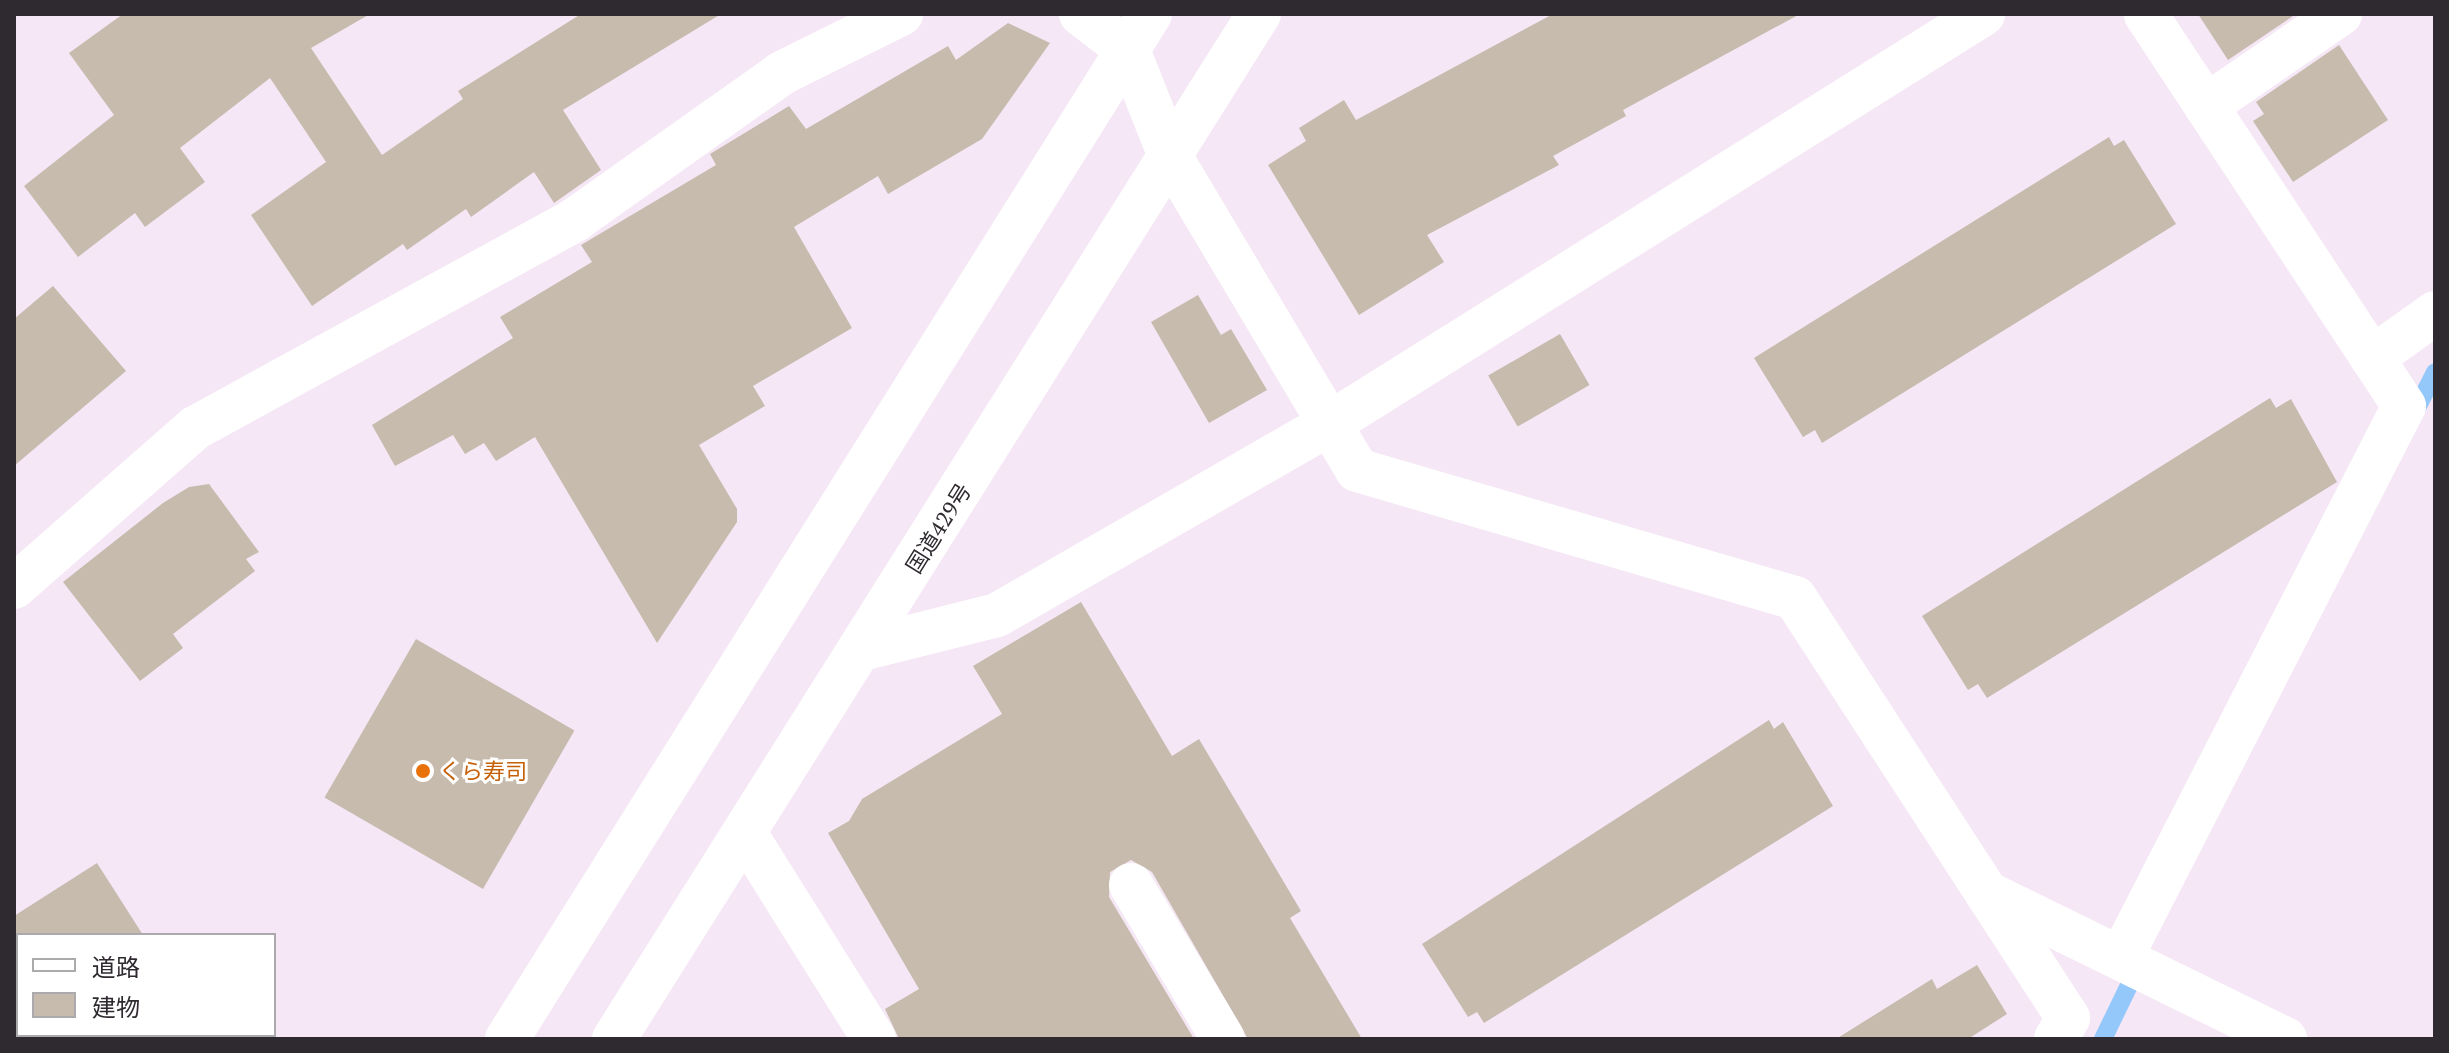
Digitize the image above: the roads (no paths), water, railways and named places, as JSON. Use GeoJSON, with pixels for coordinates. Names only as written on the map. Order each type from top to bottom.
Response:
{"type":"FeatureCollection","features":[{"type":"Feature","properties":{"kind":"main road"},"geometry":{"type":"LineString","coordinates":[[14,587],[195,428],[576,219],[782,73],[901,14]]}},
{"type":"Feature","properties":{"kind":"main road"},"geometry":{"type":"LineString","coordinates":[[1081,14],[1139,32]]}},
{"type":"Feature","properties":{"kind":"main road","name":"国道429号"},"geometry":{"type":"LineString","coordinates":[[614,1039],[746,835],[1259,14]]}},
{"type":"Feature","properties":{"kind":"main road"},"geometry":{"type":"LineString","coordinates":[[862,649],[997,615],[1329,424],[1983,14]]}},
{"type":"Feature","properties":{"kind":"main road"},"geometry":{"type":"LineString","coordinates":[[2132,963],[2404,406],[2146,14]]}},
{"type":"Feature","properties":{"kind":"main road"},"geometry":{"type":"LineString","coordinates":[[2206,106],[2340,14]]}},
{"type":"Feature","properties":{"kind":"main road"},"geometry":{"type":"LineString","coordinates":[[1139,32],[1170,156],[1357,470],[1795,598],[2068,1018],[2056,1039]]}},
{"type":"Feature","properties":{"kind":"main road"},"geometry":{"type":"LineString","coordinates":[[507,1039],[1139,32]]}},
{"type":"Feature","properties":{"kind":"main road"},"geometry":{"type":"LineString","coordinates":[[2372,358],[2435,313]]}},
{"type":"Feature","properties":{"kind":"main road"},"geometry":{"type":"LineString","coordinates":[[746,835],[874,1039]]}},
{"type":"Feature","properties":{"kind":"main road"},"geometry":{"type":"LineString","coordinates":[[1131,885],[1223,1039]]}},
{"type":"Feature","properties":{"kind":"main road"},"geometry":{"type":"LineString","coordinates":[[1987,893],[2285,1039]]}},
{"type":"Feature","properties":{"kind":"waterway"},"geometry":{"type":"LineString","coordinates":[[2413,416],[2435,372]]}},
{"type":"Feature","properties":{"kind":"waterway"},"geometry":{"type":"LineString","coordinates":[[2103,1039],[2139,965]]}},
{"type":"Feature","properties":{"kind":"place","name":"くら寿司"},"geometry":{"type":"Point","coordinates":[423,771]}}]}
